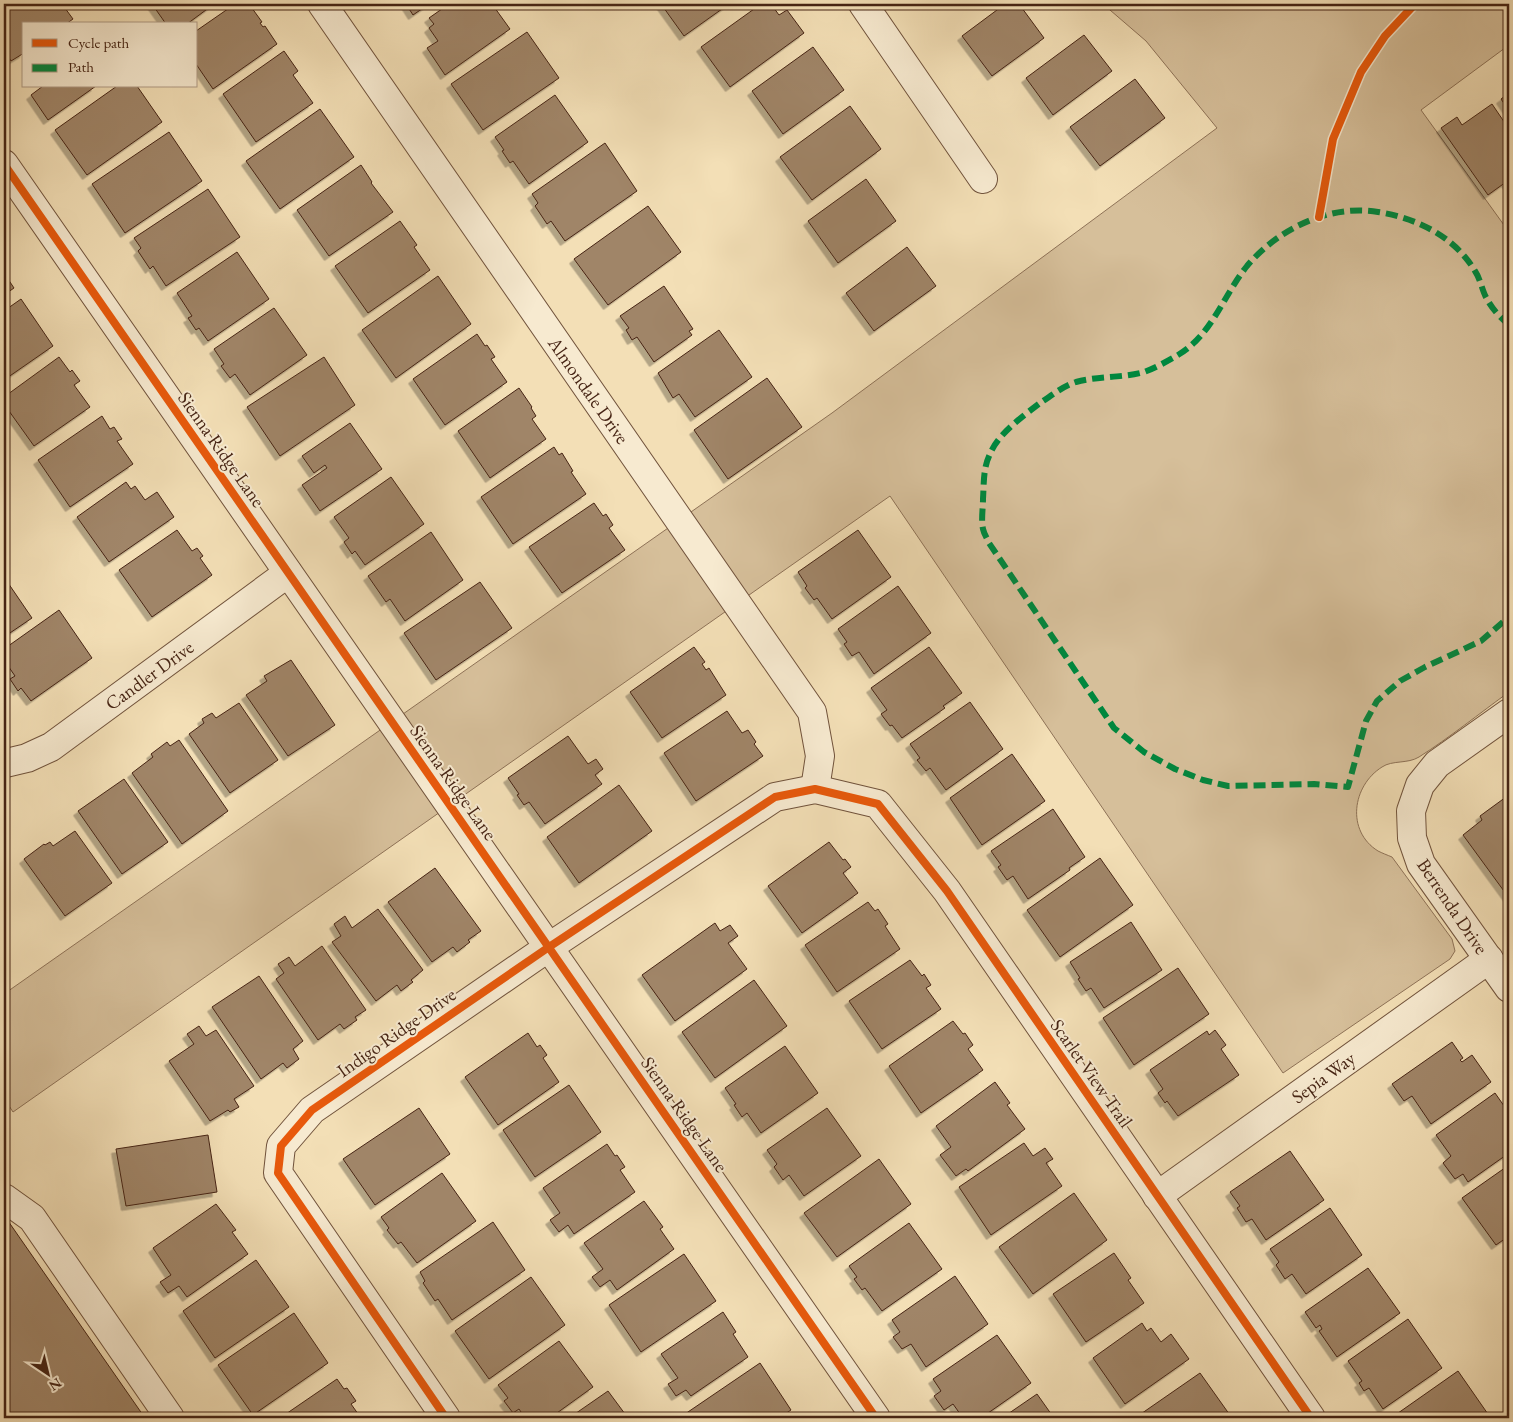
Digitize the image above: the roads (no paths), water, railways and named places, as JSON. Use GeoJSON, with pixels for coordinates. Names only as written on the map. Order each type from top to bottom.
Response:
{"type":"FeatureCollection","features":[{"type":"Feature","properties":{"kind":"street","name":"Almondale Drive"},"geometry":{"type":"LineString","coordinates":[[322,4],[812,712],[820,756],[815,789]]}},
{"type":"Feature","properties":{"kind":"street"},"geometry":{"type":"LineString","coordinates":[[863,4],[983,179]]}},
{"type":"Feature","properties":{"kind":"street","name":"Sienna Ridge Lane"},"geometry":{"type":"LineString","coordinates":[[4,164],[876,1418]]}},
{"type":"Feature","properties":{"kind":"street","name":"Candler Drive"},"geometry":{"type":"LineString","coordinates":[[4,762],[27,758],[51,747],[288,573]]}},
{"type":"Feature","properties":{"kind":"street","name":"Berrenda Drive"},"geometry":{"type":"LineString","coordinates":[[1509,713],[1437,764],[1420,786],[1411,811],[1412,838],[1422,864],[1509,988]]}},
{"type":"Feature","properties":{"kind":"street","name":"Indigo Ridge Drive"},"geometry":{"type":"LineString","coordinates":[[446,1418],[278,1173],[281,1146],[312,1110],[549,947],[775,797],[815,789]]}},
{"type":"Feature","properties":{"kind":"street","name":"Scarlet View Trail"},"geometry":{"type":"LineString","coordinates":[[815,789],[878,804],[947,891],[1311,1418]]}},
{"type":"Feature","properties":{"kind":"street","name":"Sepia Way"},"geometry":{"type":"LineString","coordinates":[[1158,1196],[1489,959]]}},
{"type":"Feature","properties":{"kind":"street"},"geometry":{"type":"LineString","coordinates":[[4,1198],[32,1218],[170,1418]]}}]}
